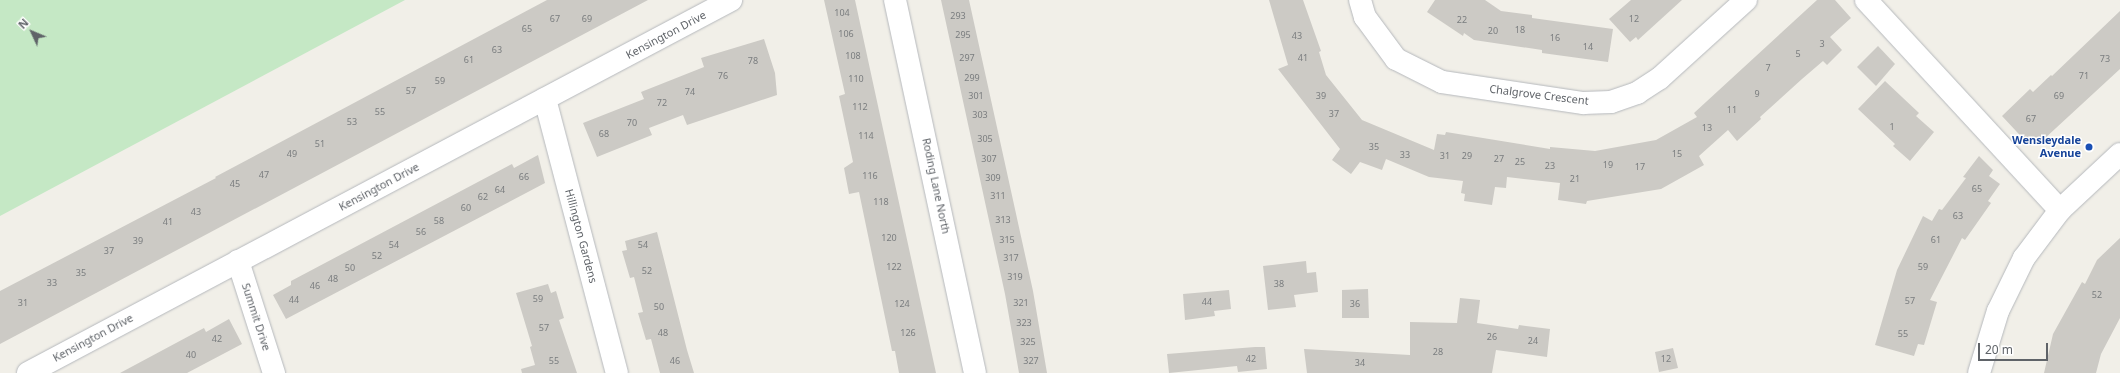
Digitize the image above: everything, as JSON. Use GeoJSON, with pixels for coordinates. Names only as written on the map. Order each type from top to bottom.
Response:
{"type":"FeatureCollection","features":[{"type":"Feature","properties":{"kind":"street","name":"Kensington Drive"},"geometry":{"type":"LineString","coordinates":[[28,373],[731,0]]}},
{"type":"Feature","properties":{"kind":"street","name":"Roding Lane North"},"geometry":{"type":"LineString","coordinates":[[895,0],[975,373]]}},
{"type":"Feature","properties":{"kind":"street","name":"Chalgrove Crescent"},"geometry":{"type":"LineString","coordinates":[[1360,0],[1365,17],[1396,59],[1442,82],[1583,103],[1612,102],[1637,92],[1660,78],[1746,0]]}},
{"type":"Feature","properties":{"kind":"street"},"geometry":{"type":"LineString","coordinates":[[1866,0],[2060,210]]}},
{"type":"Feature","properties":{"kind":"street","name":"Hillington Gardens"},"geometry":{"type":"LineString","coordinates":[[545,99],[617,373]]}},
{"type":"Feature","properties":{"kind":"street"},"geometry":{"type":"LineString","coordinates":[[1979,373],[1998,311],[2024,258],[2060,210],[2120,154]]}},
{"type":"Feature","properties":{"kind":"street","name":"Summit Drive"},"geometry":{"type":"LineString","coordinates":[[238,261],[274,373]]}},
{"type":"Feature","properties":{"kind":"green space"},"geometry":{"type":"Polygon","coordinates":[[[0,0],[405,0],[0,216],[0,0]]]}},
{"type":"Feature","properties":{"kind":"building"},"geometry":{"type":"Polygon","coordinates":[[[547,0],[648,0],[0,344],[0,291],[216,178],[215,177],[547,0]]]}},
{"type":"Feature","properties":{"kind":"building"},"geometry":{"type":"Polygon","coordinates":[[[824,0],[855,0],[936,373],[899,373],[895,351],[892,351],[859,192],[849,194],[844,168],[853,162],[839,96],[845,94],[824,0]]]}},
{"type":"Feature","properties":{"kind":"building"},"geometry":{"type":"Polygon","coordinates":[[[941,0],[969,0],[1033,291],[1047,373],[1019,373],[1005,294],[941,0]]]}},
{"type":"Feature","properties":{"kind":"building"},"geometry":{"type":"Polygon","coordinates":[[[1269,0],[1303,0],[1321,51],[1319,52],[1326,75],[1362,120],[1434,150],[1437,134],[1445,135],[1446,132],[1550,149],[1550,147],[1595,151],[1656,140],[1697,117],[1694,113],[1817,0],[1835,0],[1851,18],[1830,37],[1842,50],[1827,65],[1823,61],[1760,117],[1761,119],[1737,141],[1728,130],[1699,156],[1704,165],[1661,189],[1587,201],[1586,204],[1558,200],[1560,183],[1507,177],[1506,188],[1495,187],[1492,205],[1464,201],[1465,194],[1461,193],[1463,181],[1429,177],[1386,159],[1382,170],[1360,162],[1351,174],[1332,160],[1340,149],[1278,69],[1288,65],[1269,0]]]}},
{"type":"Feature","properties":{"kind":"building"},"geometry":{"type":"Polygon","coordinates":[[[1435,0],[1485,0],[1501,11],[1532,15],[1532,18],[1613,29],[1608,62],[1542,53],[1542,50],[1474,40],[1464,33],[1463,36],[1427,12],[1435,0]]]}},
{"type":"Feature","properties":{"kind":"building"},"geometry":{"type":"Polygon","coordinates":[[[1631,0],[1682,0],[1638,40],[1636,37],[1630,42],[1609,19],[1631,0]]]}},
{"type":"Feature","properties":{"kind":"building"},"geometry":{"type":"Polygon","coordinates":[[[2120,11],[2120,69],[2043,140],[2040,137],[2030,146],[2002,116],[2030,89],[2033,92],[2051,75],[2052,76],[2120,11]]]}},
{"type":"Feature","properties":{"kind":"building"},"geometry":{"type":"Polygon","coordinates":[[[764,39],[775,73],[777,95],[687,125],[683,115],[649,128],[652,135],[597,157],[583,123],[644,99],[641,92],[704,67],[701,58],[764,39]]]}},
{"type":"Feature","properties":{"kind":"building"},"geometry":{"type":"Polygon","coordinates":[[[1878,46],[1895,64],[1876,86],[1857,67],[1878,46]]]}},
{"type":"Feature","properties":{"kind":"building"},"geometry":{"type":"Polygon","coordinates":[[[1885,81],[1919,113],[1916,116],[1934,132],[1910,161],[1893,146],[1895,144],[1858,109],[1885,81]]]}},
{"type":"Feature","properties":{"kind":"building"},"geometry":{"type":"Polygon","coordinates":[[[538,155],[545,183],[286,319],[273,295],[291,285],[291,281],[512,164],[514,168],[538,155]]]}},
{"type":"Feature","properties":{"kind":"building"},"geometry":{"type":"Polygon","coordinates":[[[1979,156],[1993,170],[1989,176],[2000,184],[1988,201],[1991,203],[1965,240],[1962,238],[1930,300],[1937,302],[1924,345],[1918,344],[1914,356],[1875,345],[1897,270],[1923,216],[1932,221],[1939,209],[1942,210],[1966,178],[1963,177],[1979,156]]]}},
{"type":"Feature","properties":{"kind":"building"},"geometry":{"type":"Polygon","coordinates":[[[657,232],[694,373],[660,373],[651,339],[646,340],[638,313],[643,312],[634,277],[630,278],[622,251],[627,250],[625,241],[657,232]]]}},
{"type":"Feature","properties":{"kind":"building"},"geometry":{"type":"Polygon","coordinates":[[[2120,238],[2120,318],[2101,354],[2096,373],[2044,373],[2053,334],[2082,282],[2085,284],[2097,260],[2120,238]]]}},
{"type":"Feature","properties":{"kind":"building"},"geometry":{"type":"Polygon","coordinates":[[[1306,261],[1307,273],[1316,272],[1318,292],[1294,295],[1296,307],[1268,310],[1263,266],[1306,261]]]}},
{"type":"Feature","properties":{"kind":"building"},"geometry":{"type":"Polygon","coordinates":[[[548,284],[551,293],[556,291],[564,318],[559,320],[577,373],[522,373],[521,369],[535,365],[530,347],[532,346],[516,293],[548,284]]]}},
{"type":"Feature","properties":{"kind":"building"},"geometry":{"type":"Polygon","coordinates":[[[1368,289],[1369,318],[1342,318],[1342,290],[1368,289]]]}},
{"type":"Feature","properties":{"kind":"building"},"geometry":{"type":"Polygon","coordinates":[[[1229,290],[1231,309],[1214,311],[1215,316],[1185,320],[1183,294],[1229,290]]]}},
{"type":"Feature","properties":{"kind":"building"},"geometry":{"type":"Polygon","coordinates":[[[1460,298],[1480,300],[1477,323],[1518,329],[1519,325],[1550,329],[1547,357],[1496,350],[1492,373],[1307,373],[1304,349],[1410,355],[1410,322],[1457,323],[1460,298]]]}},
{"type":"Feature","properties":{"kind":"building"},"geometry":{"type":"Polygon","coordinates":[[[229,319],[242,344],[187,373],[120,373],[204,328],[206,332],[229,319]]]}},
{"type":"Feature","properties":{"kind":"building"},"geometry":{"type":"Polygon","coordinates":[[[1265,347],[1267,369],[1238,372],[1237,366],[1169,373],[1167,354],[1265,347]]]}},
{"type":"Feature","properties":{"kind":"building"},"geometry":{"type":"Polygon","coordinates":[[[1673,348],[1678,368],[1659,372],[1655,352],[1673,348]]]}},
{"type":"Feature","properties":{"kind":"place","name":"Wensleydale Avenue"},"geometry":{"type":"Point","coordinates":[2089,147]}}]}
